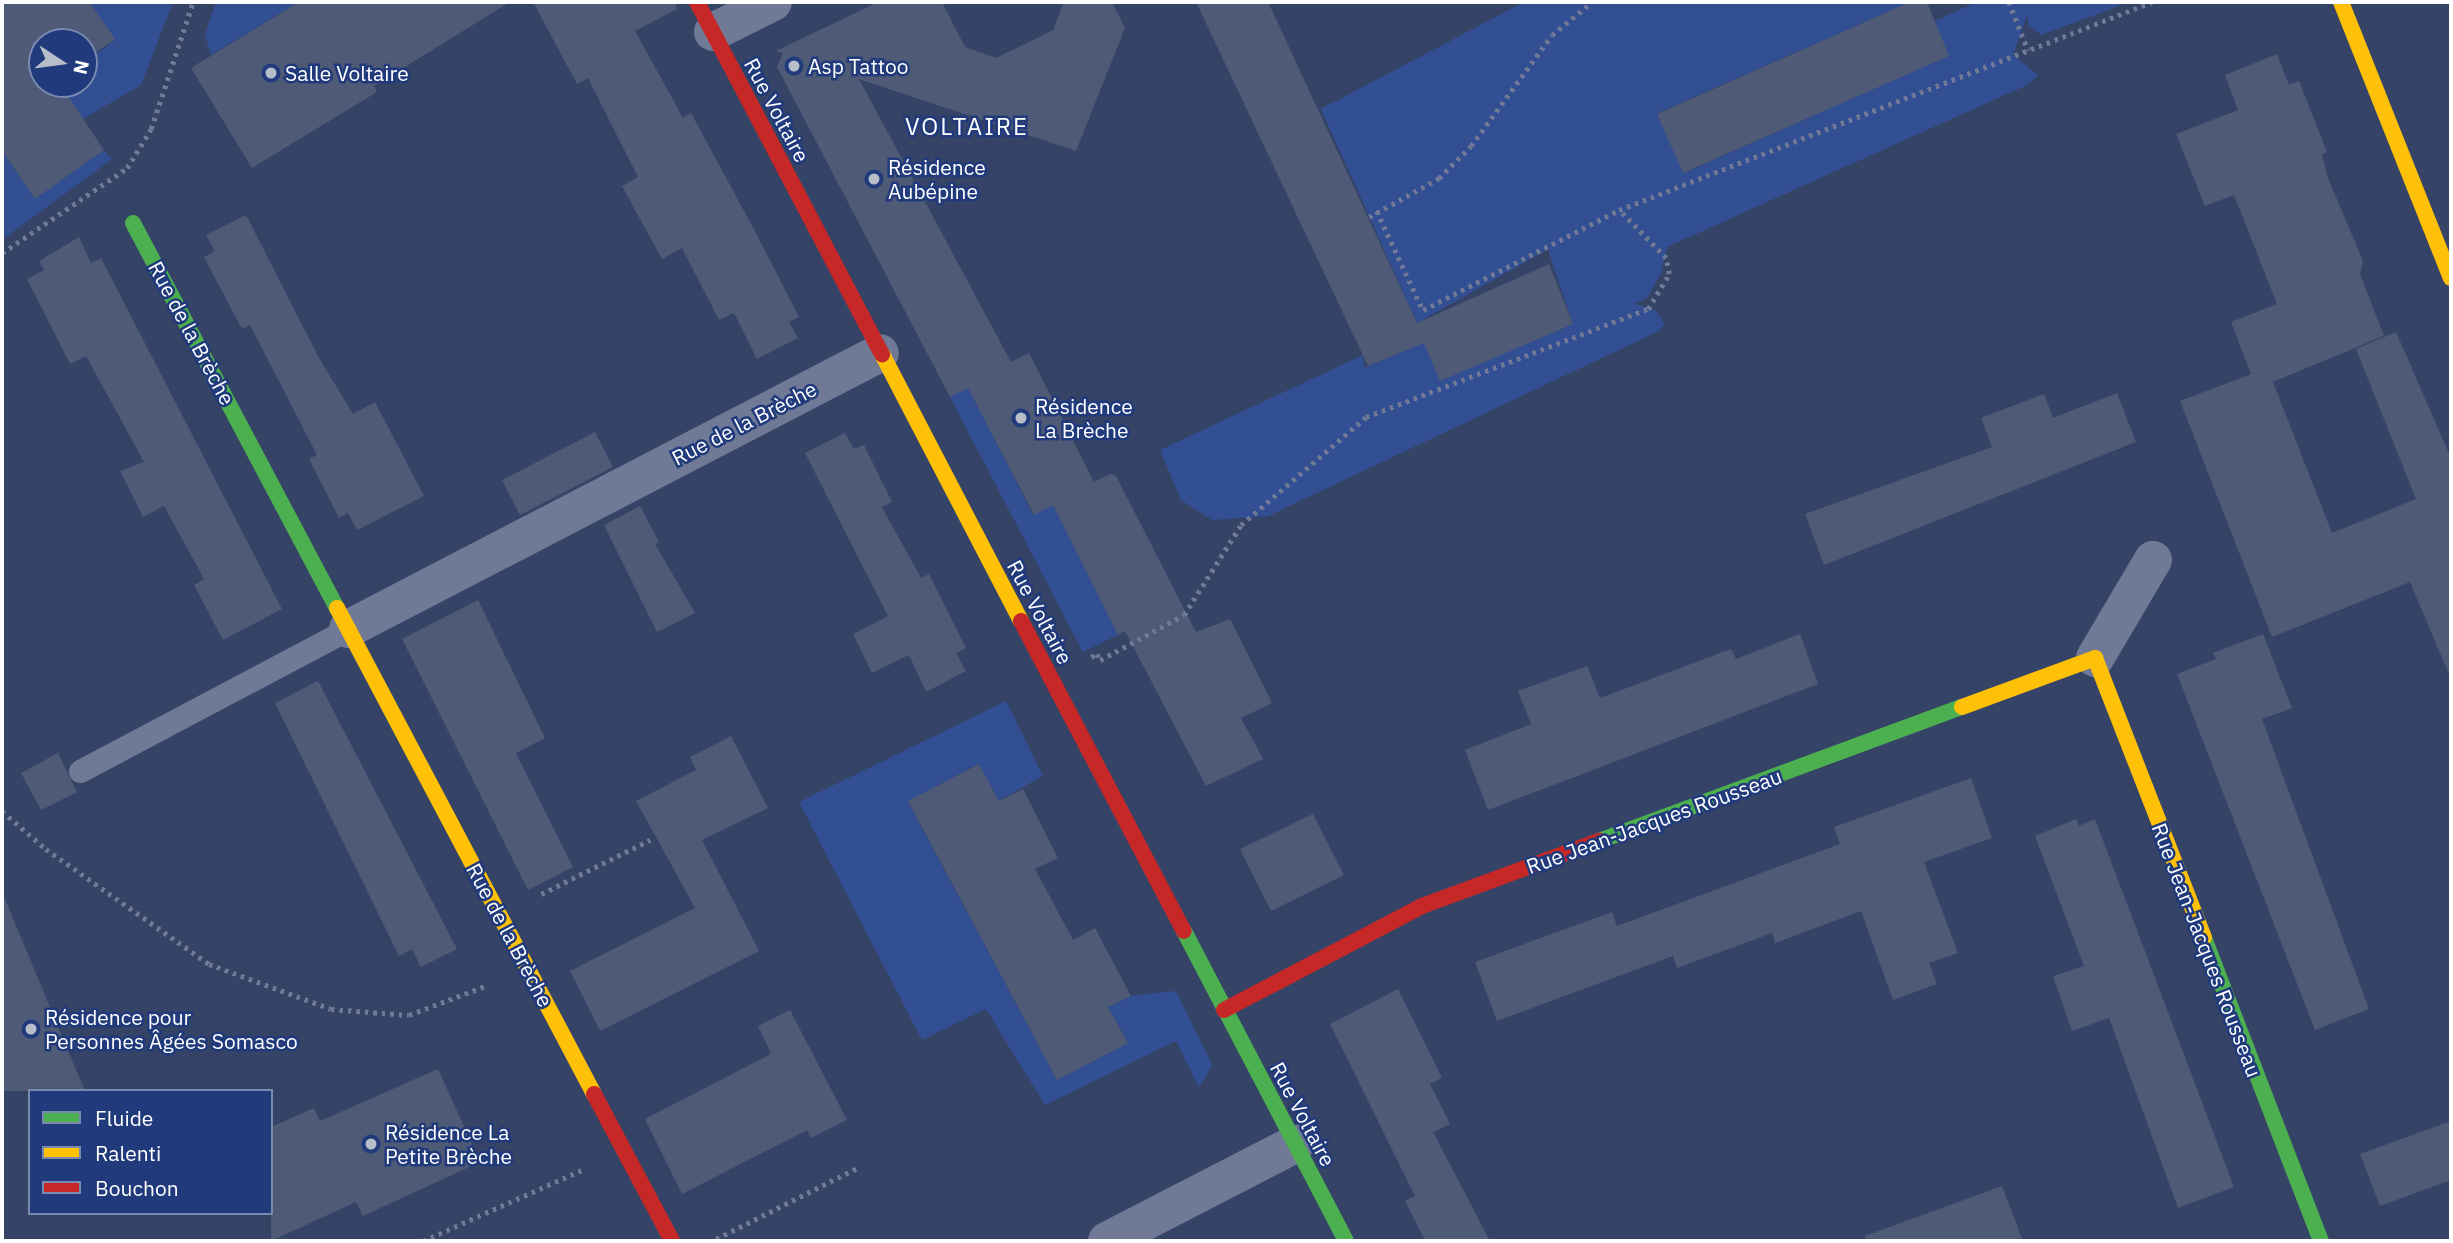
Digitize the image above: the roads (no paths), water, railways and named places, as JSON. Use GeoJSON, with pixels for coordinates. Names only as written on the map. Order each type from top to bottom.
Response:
{"type":"FeatureCollection","features":[{"type":"Feature","properties":{"kind":"street"},"geometry":{"type":"LineString","coordinates":[[705,17],[773,2]]}},
{"type":"Feature","properties":{"kind":"street"},"geometry":{"type":"LineString","coordinates":[[2342,2],[2451,278]]}},
{"type":"Feature","properties":{"kind":"street","name":"Rue Voltaire"},"geometry":{"type":"LineString","coordinates":[[705,17],[1346,1241]]}},
{"type":"Feature","properties":{"kind":"street","name":"Rue de la Brèche"},"geometry":{"type":"LineString","coordinates":[[133,223],[672,1241]]}},
{"type":"Feature","properties":{"kind":"street","name":"Rue de la Brèche"},"geometry":{"type":"LineString","coordinates":[[348,629],[880,353]]}},
{"type":"Feature","properties":{"kind":"street"},"geometry":{"type":"LineString","coordinates":[[2095,658],[2153,560]]}},
{"type":"Feature","properties":{"kind":"street","name":"Rue Jean-Jacques Rousseau"},"geometry":{"type":"LineString","coordinates":[[1224,1010],[1422,906],[2095,658],[2321,1241]]}},
{"type":"Feature","properties":{"kind":"street"},"geometry":{"type":"LineString","coordinates":[[1107,1241],[1295,1144]]}},
{"type":"Feature","properties":{"kind":"lane"},"geometry":{"type":"LineString","coordinates":[[80,771],[348,629]]}},
{"type":"Feature","properties":{"kind":"place","name":"Asp Tattoo"},"geometry":{"type":"Point","coordinates":[794,66]}},
{"type":"Feature","properties":{"kind":"place","name":"Salle Voltaire"},"geometry":{"type":"Point","coordinates":[271,73]}},
{"type":"Feature","properties":{"kind":"place","name":"Résidence Aubépine"},"geometry":{"type":"Point","coordinates":[874,179]}},
{"type":"Feature","properties":{"kind":"place","name":"Résidence La Brèche"},"geometry":{"type":"Point","coordinates":[1021,418]}},
{"type":"Feature","properties":{"kind":"place","name":"Résidence pour Personnes Âgées Somasco"},"geometry":{"type":"Point","coordinates":[31,1029]}},
{"type":"Feature","properties":{"kind":"place","name":"Résidence La Petite Brèche"},"geometry":{"type":"Point","coordinates":[371,1144]}},
{"type":"Feature","properties":{"kind":"district","name":"VOLTAIRE"},"geometry":{"type":"Point","coordinates":[967,127]}}]}
